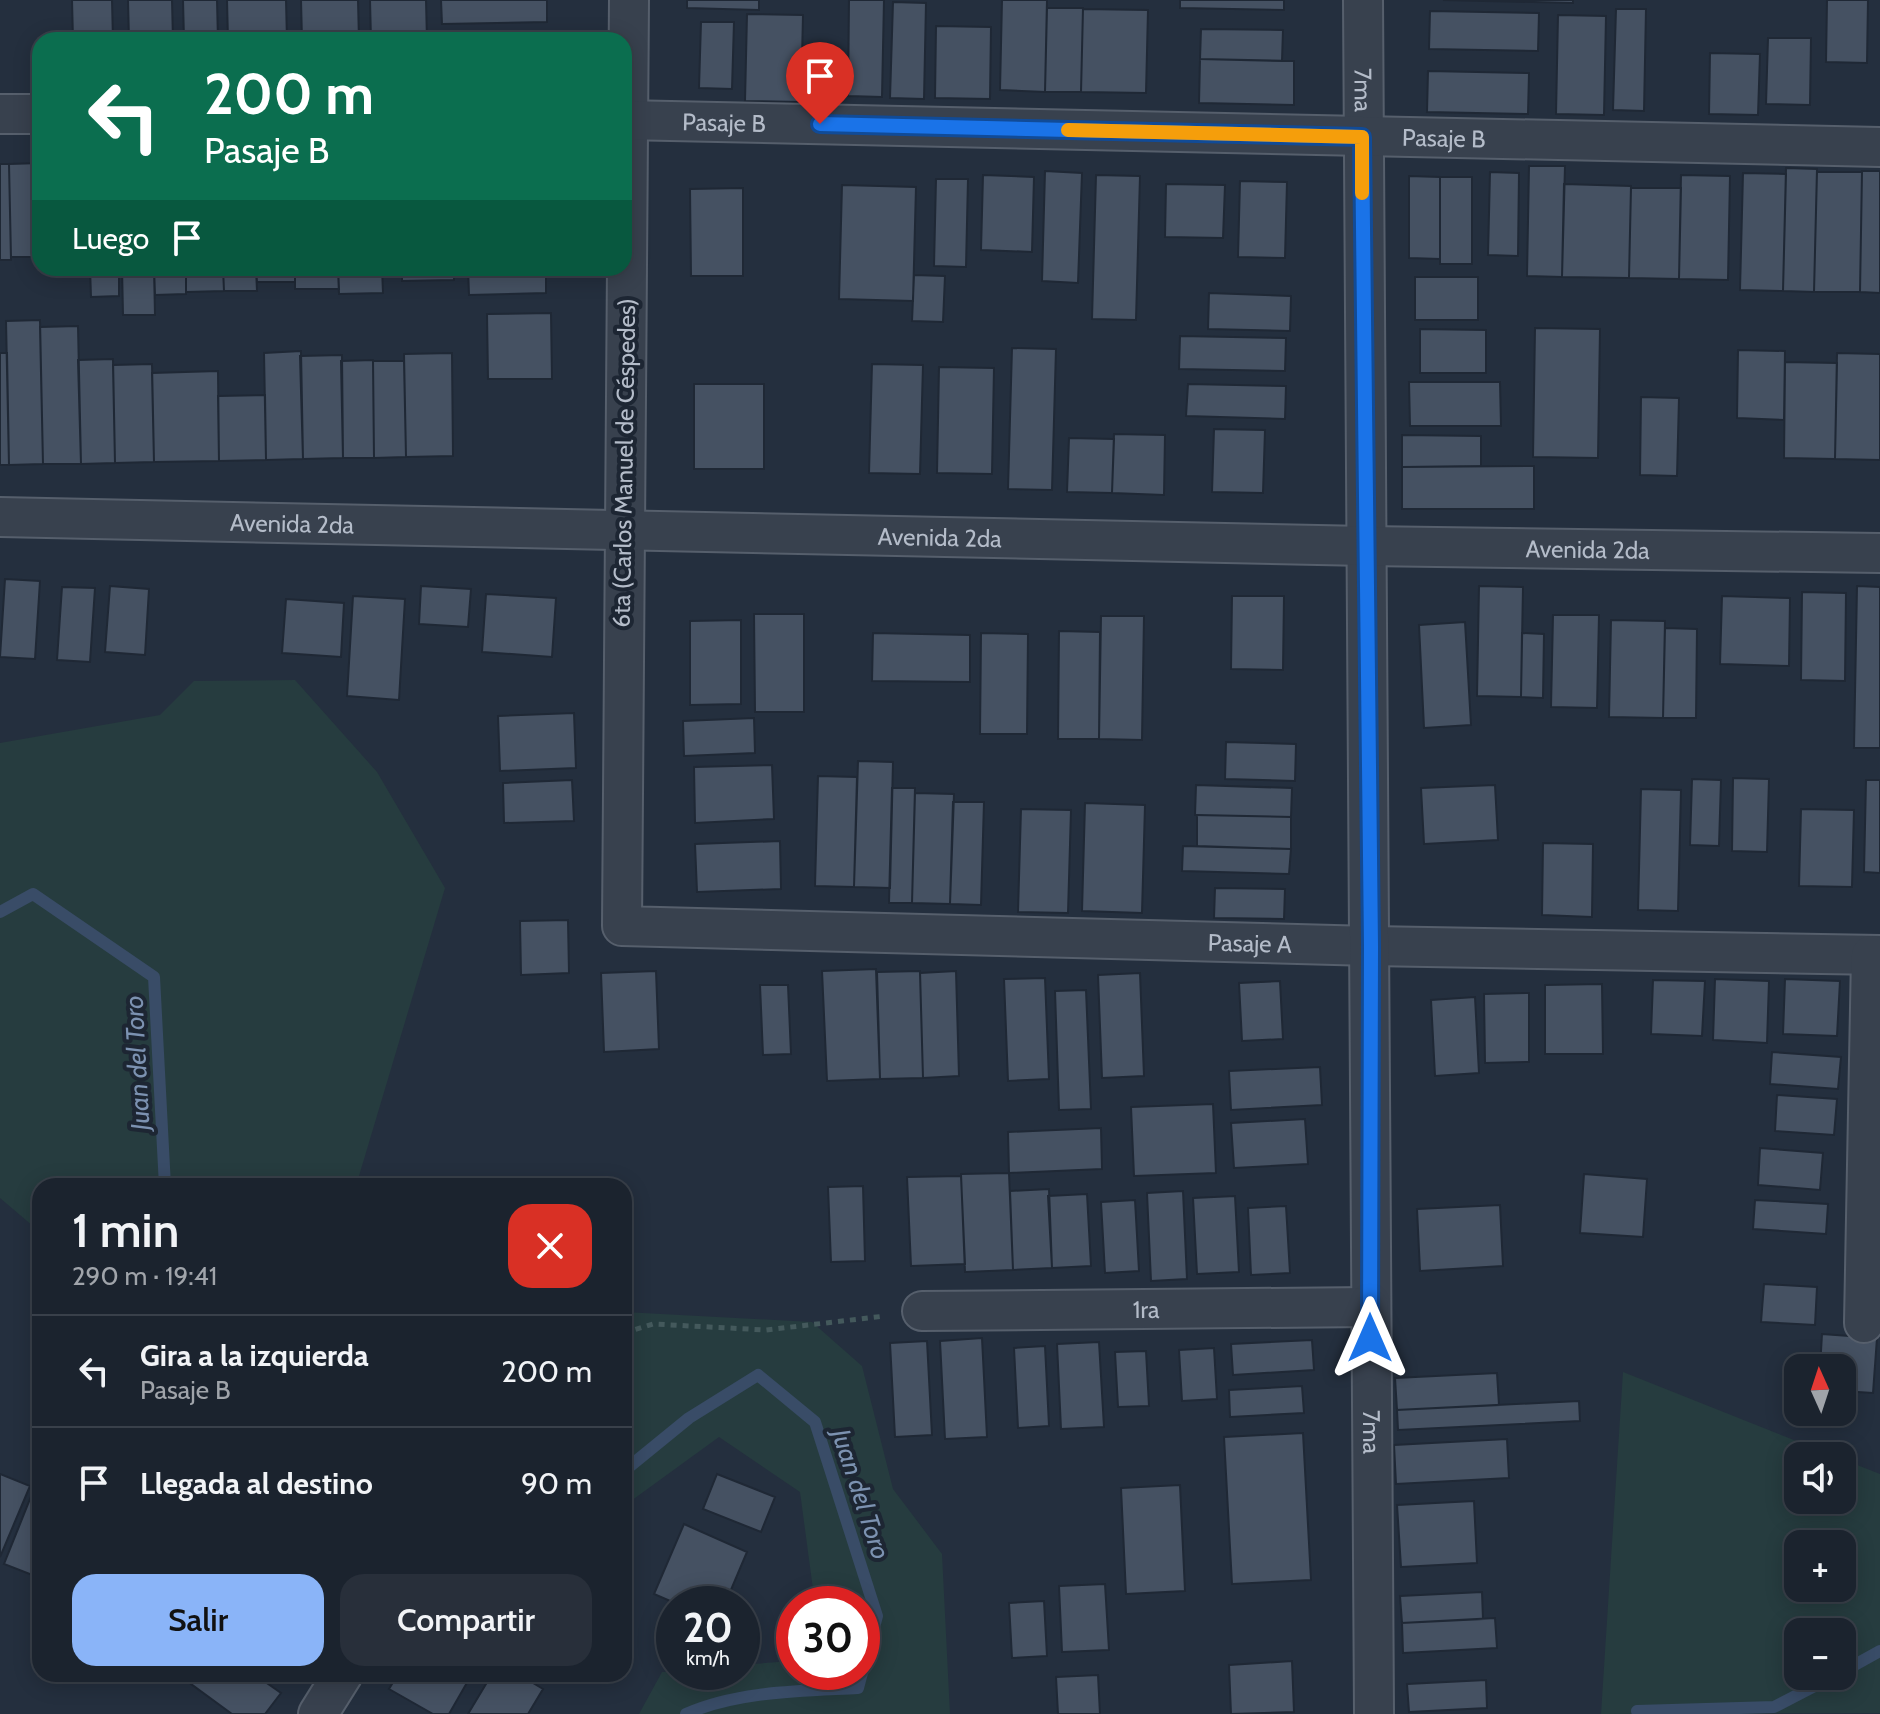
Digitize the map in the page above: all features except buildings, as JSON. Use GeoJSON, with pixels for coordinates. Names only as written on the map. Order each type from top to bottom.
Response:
{"type":"FeatureCollection","features":[{"type":"Feature","properties":{"kind":"street","name":"6ta (Carlos Manuel de Céspedes)"},"geometry":{"type":"LineString","coordinates":[[628,32],[629,0]]}},
{"type":"Feature","properties":{"kind":"street","name":"7ma"},"geometry":{"type":"LineString","coordinates":[[1363,0],[1374,1714]]}},
{"type":"Feature","properties":{"kind":"street"},"geometry":{"type":"LineString","coordinates":[[0,114],[32,114]]}},
{"type":"Feature","properties":{"kind":"street","name":"Pasaje B"},"geometry":{"type":"LineString","coordinates":[[632,120],[1880,147]]}},
{"type":"Feature","properties":{"kind":"street","name":"6ta (Carlos Manuel de Céspedes)"},"geometry":{"type":"LineString","coordinates":[[622,926],[625,276]]}},
{"type":"Feature","properties":{"kind":"street","name":"Avenida 2da"},"geometry":{"type":"LineString","coordinates":[[0,517],[1366,546],[1880,553]]}},
{"type":"Feature","properties":{"kind":"street","name":"Pasaje A"},"geometry":{"type":"LineString","coordinates":[[622,926],[1371,946],[1875,955]]}},
{"type":"Feature","properties":{"kind":"street"},"geometry":{"type":"LineString","coordinates":[[1864,1323],[1875,955]]}},
{"type":"Feature","properties":{"kind":"street","name":"1ra"},"geometry":{"type":"LineString","coordinates":[[922,1311],[1369,1307]]}},
{"type":"Feature","properties":{"kind":"street"},"geometry":{"type":"LineString","coordinates":[[318,1714],[338,1682]]}},
{"type":"Feature","properties":{"kind":"path"},"geometry":{"type":"LineString","coordinates":[[632,1331],[653,1324],[766,1330],[922,1311]]}},
{"type":"Feature","properties":{"kind":"green space"},"geometry":{"type":"Polygon","coordinates":[[[295,680],[377,772],[445,888],[358,1178],[32,1178],[32,1225],[0,1198],[0,743],[160,715],[194,681],[295,680]]]}},
{"type":"Feature","properties":{"kind":"green space"},"geometry":{"type":"Polygon","coordinates":[[[632,1312],[812,1322],[862,1366],[893,1489],[942,1554],[950,1714],[639,1714],[656,1683],[656,1690],[760,1690],[760,1664],[776,1662],[776,1690],[880,1690],[880,1586],[813,1586],[800,1492],[719,1437],[632,1500],[632,1312]]]}},
{"type":"Feature","properties":{"kind":"green space"},"geometry":{"type":"Polygon","coordinates":[[[1623,1372],[1799,1442],[1784,1442],[1784,1514],[1856,1514],[1856,1465],[1880,1474],[1880,1713],[1601,1714],[1623,1372]]]}},
{"type":"Feature","properties":{"kind":"waterway","name":"Juan del Toro"},"geometry":{"type":"LineString","coordinates":[[0,912],[33,894],[154,977],[165,1178]]}},
{"type":"Feature","properties":{"kind":"waterway","name":"Juan del Toro"},"geometry":{"type":"LineString","coordinates":[[632,1464],[689,1418],[758,1375],[815,1422],[877,1616],[858,1688],[748,1696],[686,1714]]}},
{"type":"Feature","properties":{"kind":"waterway","name":"Juan del Toro"},"geometry":{"type":"LineString","coordinates":[[1856,1664],[1880,1651]]}},
{"type":"Feature","properties":{"kind":"waterway","name":"Juan del Toro"},"geometry":{"type":"LineString","coordinates":[[1638,1714],[1637,1711],[1774,1707],[1807,1690]]}},
{"type":"Feature","properties":{"kind":"slow traffic"},"geometry":{"type":"LineString","coordinates":[[1068,130],[1362,137],[1362,193]]}},
{"type":"Feature","properties":{"kind":"route"},"geometry":{"type":"LineString","coordinates":[[820,124],[1362,137],[1371,946],[1370,1338]]}}]}
